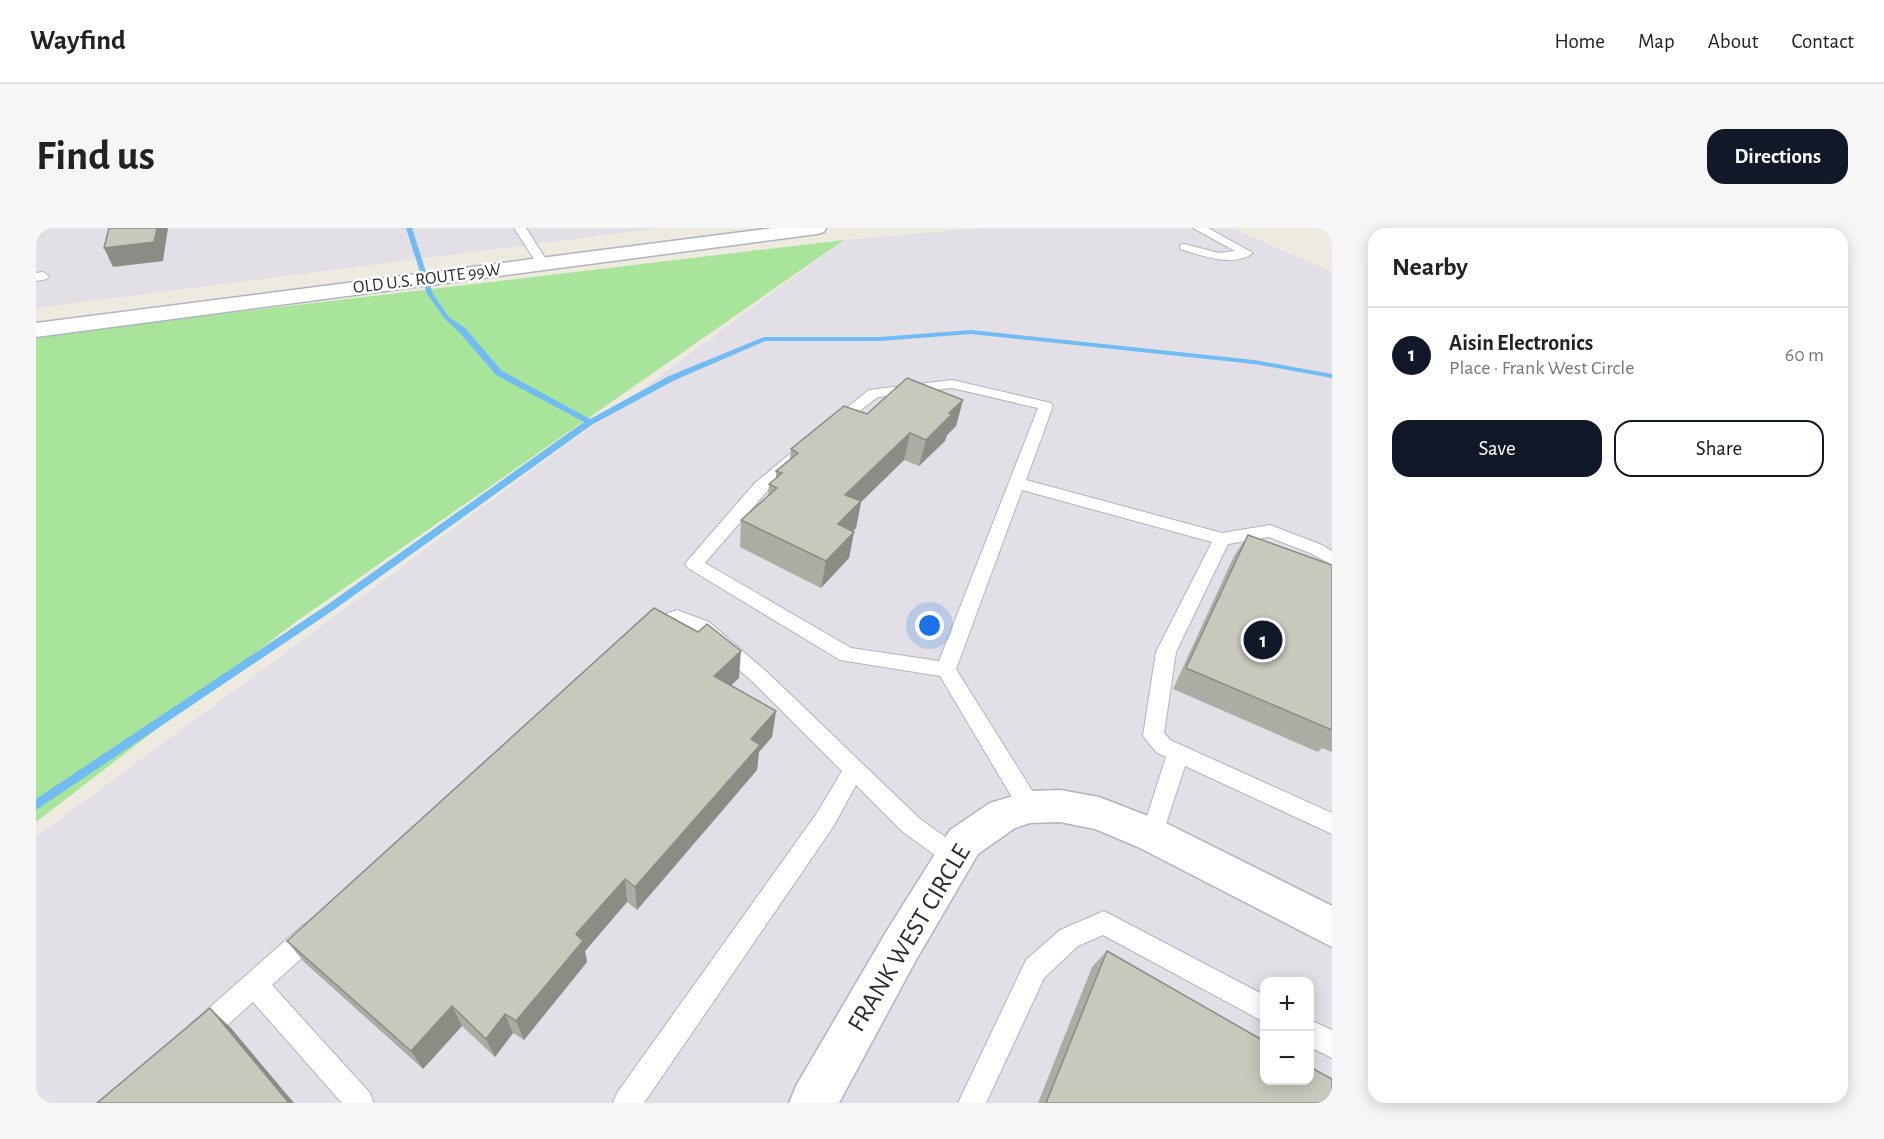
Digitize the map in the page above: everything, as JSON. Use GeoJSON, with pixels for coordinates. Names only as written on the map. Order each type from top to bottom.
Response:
{"type":"FeatureCollection","features":[{"type":"Feature","properties":{"kind":"main road","name":"OLD U.S. ROUTE 99W"},"geometry":{"type":"LineString","coordinates":[[36,330],[543,264],[763,231],[817,228]]}},
{"type":"Feature","properties":{"kind":"main road","name":"FRANK WEST CIRCLE"},"geometry":{"type":"LineString","coordinates":[[813,1103],[964,842],[974,832],[1003,815],[1030,807],[1060,806],[1100,813],[1152,835],[1332,927]]}},
{"type":"Feature","properties":{"kind":"lane"},"geometry":{"type":"LineString","coordinates":[[520,228],[543,264]]}},
{"type":"Feature","properties":{"kind":"lane"},"geometry":{"type":"LineString","coordinates":[[1184,247],[1219,257],[1247,253],[1200,228]]}},
{"type":"Feature","properties":{"kind":"lane"},"geometry":{"type":"LineString","coordinates":[[952,384],[1046,406],[946,669],[847,655],[694,564],[761,486],[874,393],[952,384]]}},
{"type":"Feature","properties":{"kind":"lane"},"geometry":{"type":"LineString","coordinates":[[1017,483],[1222,539],[1270,531],[1316,549],[1332,559]]}},
{"type":"Feature","properties":{"kind":"lane"},"geometry":{"type":"LineString","coordinates":[[1222,539],[1166,652],[1153,736],[1163,746],[1332,824]]}},
{"type":"Feature","properties":{"kind":"lane"},"geometry":{"type":"LineString","coordinates":[[629,643],[647,627],[677,617],[702,627],[760,677],[911,825],[955,857]]}},
{"type":"Feature","properties":{"kind":"lane"},"geometry":{"type":"LineString","coordinates":[[946,669],[1030,807]]}},
{"type":"Feature","properties":{"kind":"lane"},"geometry":{"type":"LineString","coordinates":[[1152,835],[1178,753]]}},
{"type":"Feature","properties":{"kind":"lane"},"geometry":{"type":"LineString","coordinates":[[627,1103],[825,820],[854,770]]}},
{"type":"Feature","properties":{"kind":"lane"},"geometry":{"type":"LineString","coordinates":[[178,1052],[326,921]]}},
{"type":"Feature","properties":{"kind":"lane"},"geometry":{"type":"LineString","coordinates":[[972,1103],[1035,969],[1069,938],[1104,923],[1260,1007]]}},
{"type":"Feature","properties":{"kind":"lane"},"geometry":{"type":"LineString","coordinates":[[255,986],[360,1103]]}},
{"type":"Feature","properties":{"kind":"lane"},"geometry":{"type":"LineString","coordinates":[[1314,1035],[1332,1045]]}},
{"type":"Feature","properties":{"kind":"shaded area"},"geometry":{"type":"Polygon","coordinates":[[[36,228],[660,228],[36,308],[36,228]]]}},
{"type":"Feature","properties":{"kind":"shaded area"},"geometry":{"type":"Polygon","coordinates":[[[984,228],[1231,228],[1332,272],[1332,399],[1329,400],[1332,402],[1332,1103],[36,1103],[36,837],[844,240],[984,228]]]}},
{"type":"Feature","properties":{"kind":"green space"},"geometry":{"type":"Polygon","coordinates":[[[844,240],[297,621],[36,822],[36,336],[844,240]]]}},
{"type":"Feature","properties":{"kind":"building"},"geometry":{"type":"Polygon","coordinates":[[[109,228],[157,228],[154,242],[104,248],[109,228]]]}},
{"type":"Feature","properties":{"kind":"building"},"geometry":{"type":"Polygon","coordinates":[[[907,378],[963,400],[926,440],[910,433],[845,495],[861,501],[838,524],[854,532],[826,561],[741,520],[777,488],[769,484],[782,473],[776,471],[798,453],[791,449],[844,406],[867,414],[907,378]]]}},
{"type":"Feature","properties":{"kind":"building"},"geometry":{"type":"Polygon","coordinates":[[[1248,535],[1332,565],[1332,730],[1186,668],[1248,535]]]}},
{"type":"Feature","properties":{"kind":"building"},"geometry":{"type":"Polygon","coordinates":[[[654,608],[698,632],[707,624],[741,651],[714,676],[776,711],[751,739],[760,745],[635,887],[625,879],[576,934],[583,941],[516,1021],[505,1014],[486,1039],[452,1006],[411,1051],[287,941],[654,608]]]}},
{"type":"Feature","properties":{"kind":"building"},"geometry":{"type":"Polygon","coordinates":[[[1107,951],[1260,1039],[1260,1085],[1314,1085],[1314,1069],[1332,1079],[1332,1103],[1046,1103],[1107,951]]]}},
{"type":"Feature","properties":{"kind":"building"},"geometry":{"type":"Polygon","coordinates":[[[210,1008],[289,1103],[97,1103],[210,1008]]]}},
{"type":"Feature","properties":{"kind":"waterway"},"geometry":{"type":"LineString","coordinates":[[409,228],[430,294],[447,318],[462,330],[499,373],[590,422]]}},
{"type":"Feature","properties":{"kind":"waterway"},"geometry":{"type":"LineString","coordinates":[[590,422],[672,378],[764,339],[880,339],[971,332],[1254,362],[1332,376]]}},
{"type":"Feature","properties":{"kind":"waterway"},"geometry":{"type":"LineString","coordinates":[[36,805],[331,607],[590,422]]}},
{"type":"Feature","properties":{"kind":"place","name":"Aisin Electronics"},"geometry":{"type":"Point","coordinates":[1263,640]}}]}
